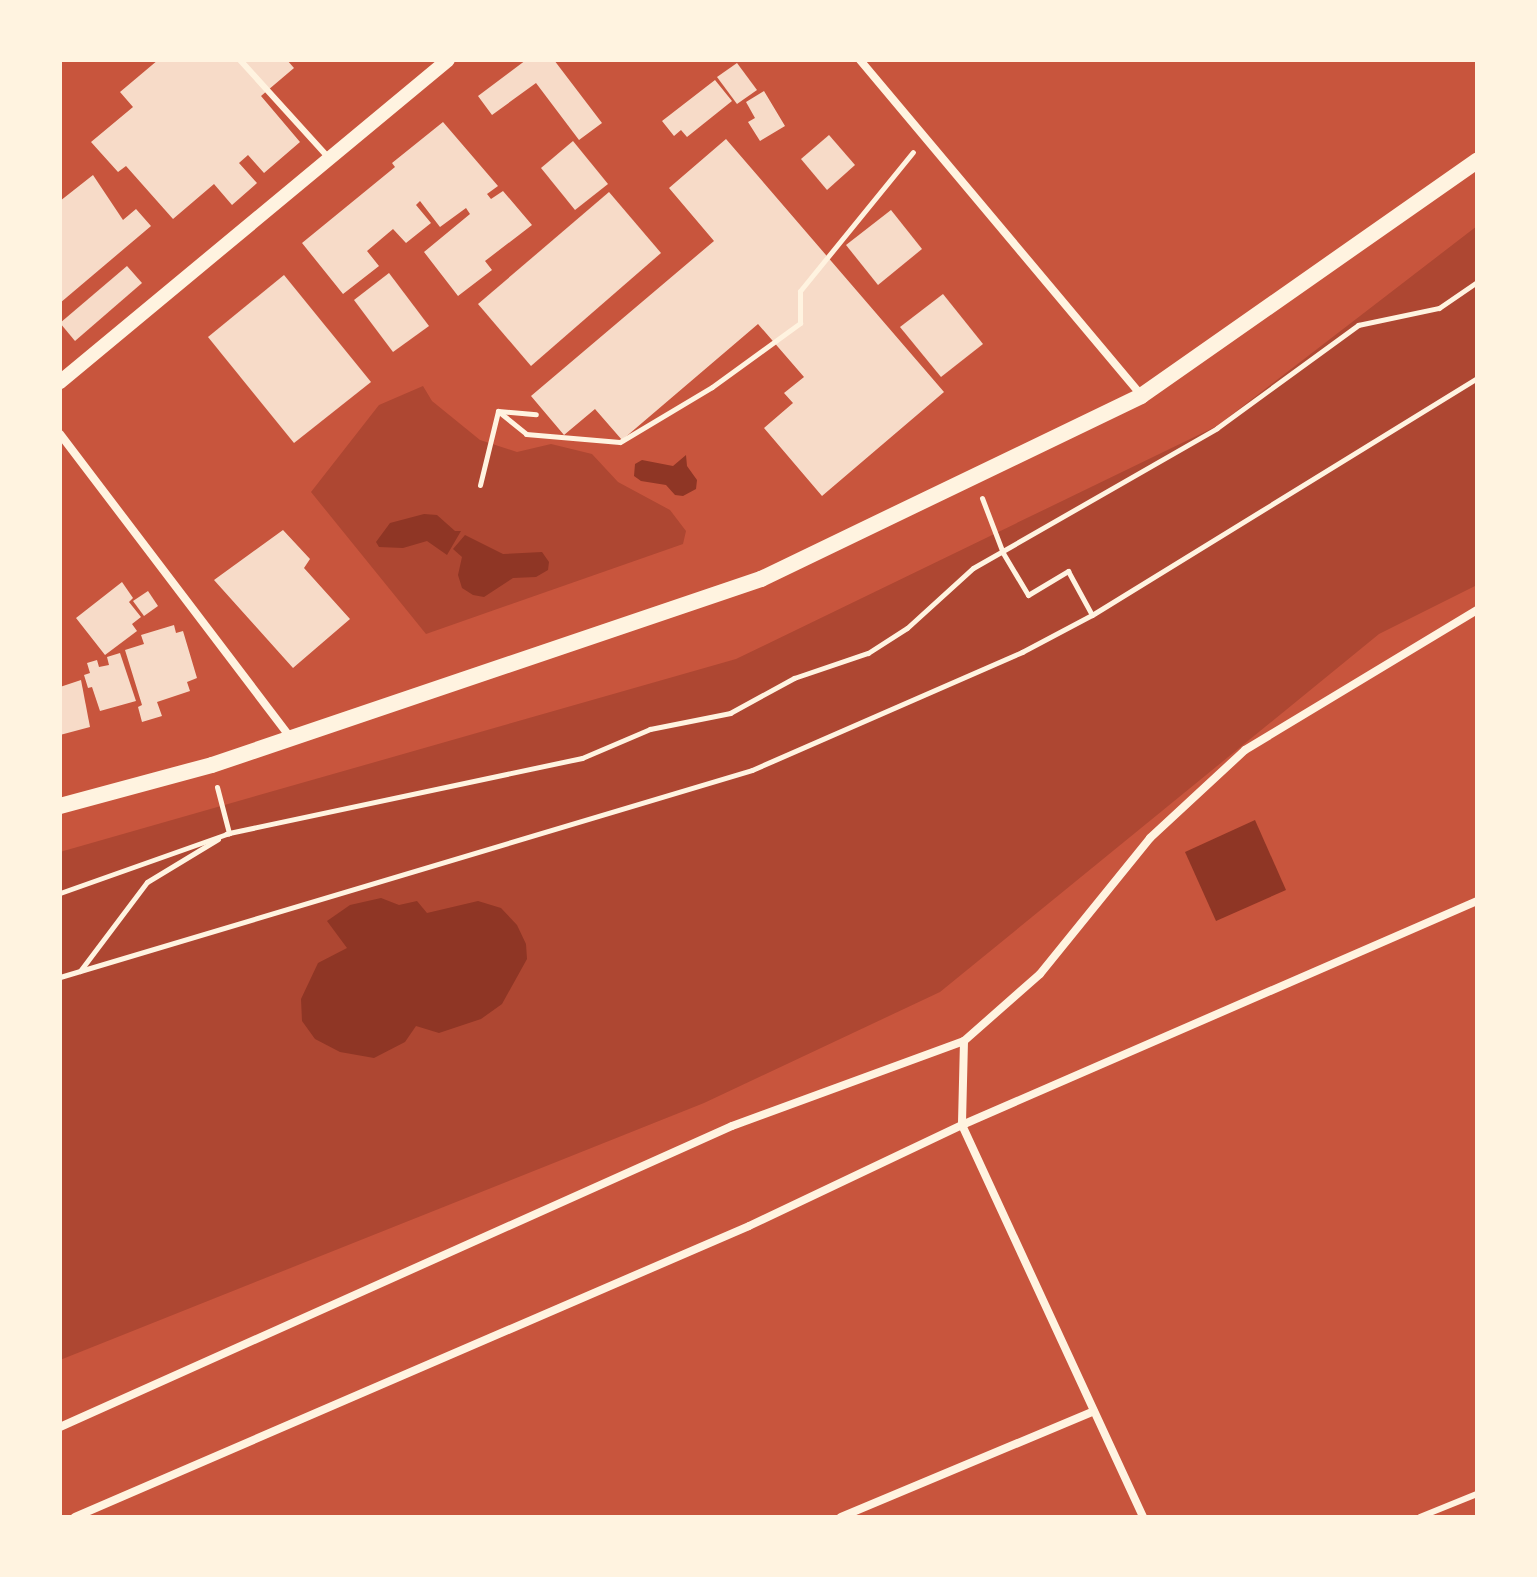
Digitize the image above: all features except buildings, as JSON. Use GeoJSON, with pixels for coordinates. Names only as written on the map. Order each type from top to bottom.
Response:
{"type":"FeatureCollection","features":[{"type":"Feature","properties":{"kind":"main road"},"geometry":{"type":"LineString","coordinates":[[60,806],[212,765],[761,579],[975,479],[1141,396],[1477,161]]}},
{"type":"Feature","properties":{"kind":"street"},"geometry":{"type":"LineString","coordinates":[[860,60],[1141,396]]}},
{"type":"Feature","properties":{"kind":"street"},"geometry":{"type":"LineString","coordinates":[[60,382],[438,63]]}},
{"type":"Feature","properties":{"kind":"street"},"geometry":{"type":"LineString","coordinates":[[60,434],[290,737]]}},
{"type":"Feature","properties":{"kind":"street"},"geometry":{"type":"LineString","coordinates":[[60,1427],[732,1126],[964,1041],[1040,974],[1150,838],[1245,750],[1477,610]]}},
{"type":"Feature","properties":{"kind":"street"},"geometry":{"type":"LineString","coordinates":[[75,1517],[749,1226],[962,1125],[1477,901]]}},
{"type":"Feature","properties":{"kind":"street"},"geometry":{"type":"LineString","coordinates":[[964,1041],[962,1125],[1143,1517]]}},
{"type":"Feature","properties":{"kind":"street"},"geometry":{"type":"LineString","coordinates":[[841,1517],[1094,1411]]}},
{"type":"Feature","properties":{"kind":"lane"},"geometry":{"type":"LineString","coordinates":[[240,60],[329,158]]}},
{"type":"Feature","properties":{"kind":"lane"},"geometry":{"type":"LineString","coordinates":[[1420,1517],[1477,1494]]}},
{"type":"Feature","properties":{"kind":"path"},"geometry":{"type":"LineString","coordinates":[[498,411],[526,434],[620,442],[712,387],[800,323],[800,291],[925,138]]}},
{"type":"Feature","properties":{"kind":"path"},"geometry":{"type":"LineString","coordinates":[[60,893],[229,833],[582,758],[650,729],[730,713],[794,678],[868,653],[907,628],[973,568],[1217,428],[1358,325],[1439,308],[1477,282]]}},
{"type":"Feature","properties":{"kind":"path"},"geometry":{"type":"LineString","coordinates":[[60,977],[752,770],[1022,652],[1092,615],[1477,378]]}},
{"type":"Feature","properties":{"kind":"path"},"geometry":{"type":"LineString","coordinates":[[498,411],[536,414]]}},
{"type":"Feature","properties":{"kind":"path"},"geometry":{"type":"LineString","coordinates":[[480,485],[498,411]]}},
{"type":"Feature","properties":{"kind":"path"},"geometry":{"type":"LineString","coordinates":[[975,479],[1003,553],[1028,595],[1068,571],[1092,615]]}},
{"type":"Feature","properties":{"kind":"path"},"geometry":{"type":"LineString","coordinates":[[212,765],[229,833]]}},
{"type":"Feature","properties":{"kind":"path"},"geometry":{"type":"LineString","coordinates":[[79,972],[147,882],[229,833]]}},
{"type":"Feature","properties":{"kind":"shaded area"},"geometry":{"type":"Polygon","coordinates":[[[1477,226],[1477,585],[1379,634],[940,992],[704,1103],[60,1360],[60,852],[736,659],[1217,426],[1477,226]]]}},
{"type":"Feature","properties":{"kind":"shaded area"},"geometry":{"type":"Polygon","coordinates":[[[423,386],[432,401],[480,440],[517,452],[551,444],[592,454],[618,482],[670,510],[686,531],[683,544],[426,634],[311,492],[379,405],[423,386]]]}},
{"type":"Feature","properties":{"kind":"shaded area"},"geometry":{"type":"Polygon","coordinates":[[[686,455],[687,466],[697,480],[696,489],[683,496],[675,495],[666,485],[641,481],[634,476],[635,464],[642,460],[673,466],[686,455]]]}},
{"type":"Feature","properties":{"kind":"shaded area"},"geometry":{"type":"Polygon","coordinates":[[[424,514],[437,515],[455,531],[461,531],[447,555],[427,541],[403,548],[379,547],[376,542],[390,523],[424,514]]]}},
{"type":"Feature","properties":{"kind":"shaded area"},"geometry":{"type":"Polygon","coordinates":[[[465,535],[503,554],[542,552],[549,562],[548,570],[536,577],[513,578],[484,597],[473,595],[462,588],[458,575],[462,557],[453,549],[465,535]]]}},
{"type":"Feature","properties":{"kind":"shaded area"},"geometry":{"type":"Polygon","coordinates":[[[1255,820],[1286,890],[1216,921],[1185,852],[1255,820]]]}},
{"type":"Feature","properties":{"kind":"shaded area"},"geometry":{"type":"Polygon","coordinates":[[[381,898],[399,905],[417,901],[427,913],[478,901],[501,908],[517,925],[526,944],[527,959],[502,1004],[481,1019],[439,1033],[416,1026],[405,1042],[374,1058],[340,1052],[315,1039],[302,1021],[301,999],[318,963],[347,948],[327,921],[350,905],[381,898]]]}}]}
